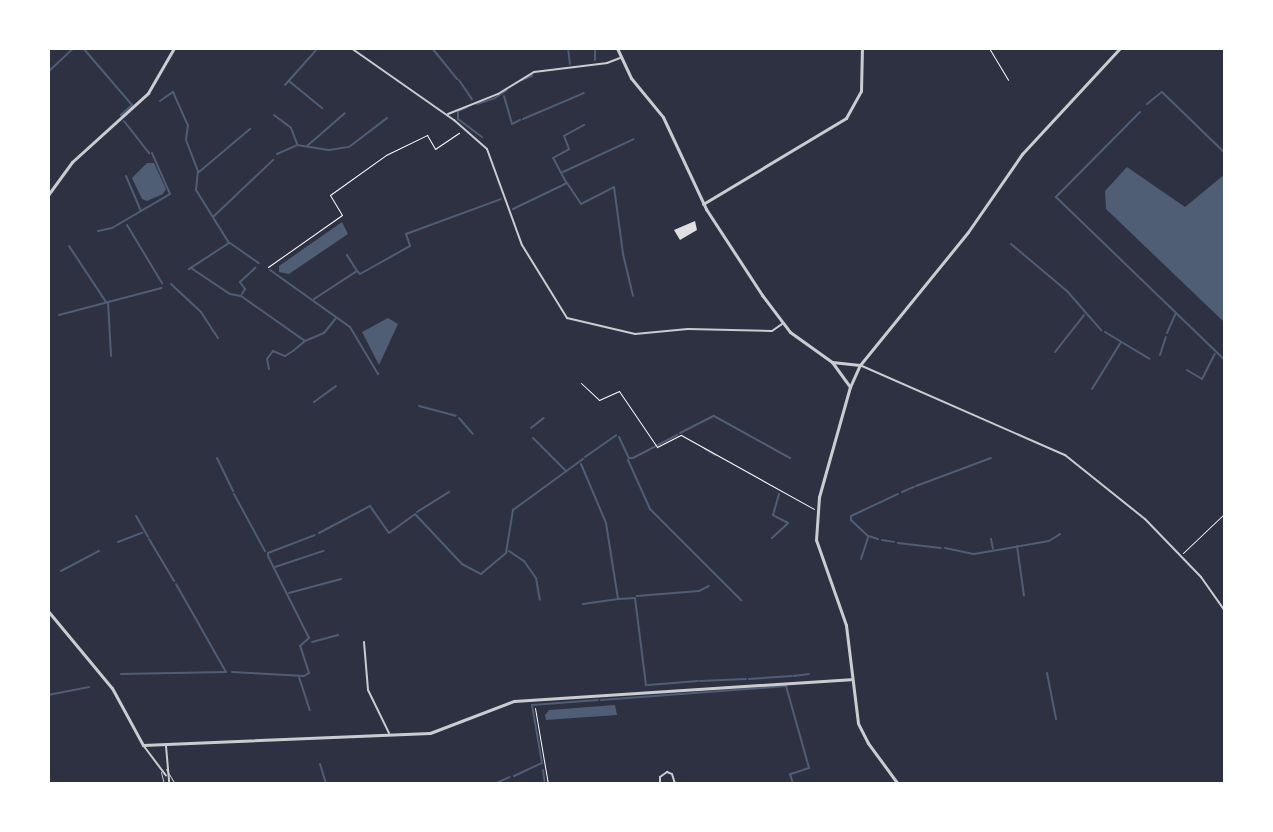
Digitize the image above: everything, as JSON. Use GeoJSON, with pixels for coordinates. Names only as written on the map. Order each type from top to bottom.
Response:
{"type":"FeatureCollection","features":[{"type":"Feature","properties":{"kind":"street"},"geometry":{"type":"LineString","coordinates":[[48,195],[72,162],[148,93],[174,48]]}},
{"type":"Feature","properties":{"kind":"street"},"geometry":{"type":"LineString","coordinates":[[351,48],[454,120],[487,149],[522,245],[567,318],[635,334],[688,329],[772,331],[782,324]]}},
{"type":"Feature","properties":{"kind":"street"},"geometry":{"type":"LineString","coordinates":[[617,48],[620,58],[663,117],[703,204],[782,324],[800,342],[832,362],[850,387]]}},
{"type":"Feature","properties":{"kind":"street"},"geometry":{"type":"LineString","coordinates":[[703,204],[846,118],[861,91],[862,48]]}},
{"type":"Feature","properties":{"kind":"street"},"geometry":{"type":"LineString","coordinates":[[898,784],[864,736],[853,706],[846,625],[816,540],[816,510],[850,387],[860,365],[968,232],[1033,141],[1120,48]]}},
{"type":"Feature","properties":{"kind":"street"},"geometry":{"type":"LineString","coordinates":[[447,115],[498,94],[534,72],[620,58]]}},
{"type":"Feature","properties":{"kind":"street"},"geometry":{"type":"LineString","coordinates":[[454,120],[455,111]]}},
{"type":"Feature","properties":{"kind":"street"},"geometry":{"type":"LineString","coordinates":[[832,362],[860,365],[1065,455],[1145,519],[1181,555],[1225,611]]}},
{"type":"Feature","properties":{"kind":"street"},"geometry":{"type":"LineString","coordinates":[[48,611],[112,688],[143,745],[164,770],[169,784]]}},
{"type":"Feature","properties":{"kind":"street"},"geometry":{"type":"LineString","coordinates":[[364,642],[368,690],[389,735]]}},
{"type":"Feature","properties":{"kind":"street"},"geometry":{"type":"LineString","coordinates":[[143,745],[430,733],[514,701],[850,679]]}},
{"type":"Feature","properties":{"kind":"street"},"geometry":{"type":"LineString","coordinates":[[164,770],[166,744]]}},
{"type":"Feature","properties":{"kind":"street"},"geometry":{"type":"LineString","coordinates":[[660,784],[660,777],[667,772],[672,774],[675,784]]}},
{"type":"Feature","properties":{"kind":"lane"},"geometry":{"type":"LineString","coordinates":[[164,770],[164,784]]}},
{"type":"Feature","properties":{"kind":"lane"},"geometry":{"type":"LineString","coordinates":[[164,770],[175,784]]}},
{"type":"Feature","properties":{"kind":"path"},"geometry":{"type":"LineString","coordinates":[[989,48],[1008,80]]}},
{"type":"Feature","properties":{"kind":"path"},"geometry":{"type":"LineString","coordinates":[[268,267],[342,215],[330,195],[363,171],[427,135],[435,149],[465,129]]}},
{"type":"Feature","properties":{"kind":"path"},"geometry":{"type":"LineString","coordinates":[[581,383],[599,400],[619,391],[656,446],[681,435],[816,510]]}},
{"type":"Feature","properties":{"kind":"path"},"geometry":{"type":"LineString","coordinates":[[1181,555],[1225,513]]}},
{"type":"Feature","properties":{"kind":"path"},"geometry":{"type":"LineString","coordinates":[[535,706],[548,784]]}},
{"type":"Feature","properties":{"kind":"water"},"geometry":{"type":"Polygon","coordinates":[[[147,163],[154,163],[166,189],[163,194],[147,201],[142,199],[132,178],[147,163]]]}},
{"type":"Feature","properties":{"kind":"water"},"geometry":{"type":"Polygon","coordinates":[[[1127,167],[1185,207],[1225,174],[1225,323],[1106,209],[1105,191],[1127,167]]]}},
{"type":"Feature","properties":{"kind":"water"},"geometry":{"type":"Polygon","coordinates":[[[342,222],[348,234],[289,274],[279,272],[279,266],[342,222]]]}},
{"type":"Feature","properties":{"kind":"water"},"geometry":{"type":"Polygon","coordinates":[[[388,318],[398,324],[379,365],[362,332],[388,318]]]}},
{"type":"Feature","properties":{"kind":"water"},"geometry":{"type":"Polygon","coordinates":[[[615,705],[617,715],[546,720],[545,715],[549,710],[615,705]]]}},
{"type":"Feature","properties":{"kind":"building"},"geometry":{"type":"Polygon","coordinates":[[[695,221],[697,230],[680,240],[674,230],[695,221]]]}},
{"type":"Feature","properties":{"kind":"waterway"},"geometry":{"type":"LineString","coordinates":[[48,72],[74,48]]}},
{"type":"Feature","properties":{"kind":"waterway"},"geometry":{"type":"LineString","coordinates":[[83,48],[132,105],[121,115]]}},
{"type":"Feature","properties":{"kind":"waterway"},"geometry":{"type":"LineString","coordinates":[[285,85],[318,48]]}},
{"type":"Feature","properties":{"kind":"waterway"},"geometry":{"type":"LineString","coordinates":[[432,48],[457,79]]}},
{"type":"Feature","properties":{"kind":"waterway"},"geometry":{"type":"LineString","coordinates":[[568,48],[570,64]]}},
{"type":"Feature","properties":{"kind":"waterway"},"geometry":{"type":"LineString","coordinates":[[595,48],[595,60]]}},
{"type":"Feature","properties":{"kind":"waterway"},"geometry":{"type":"LineString","coordinates":[[522,80],[532,76]]}},
{"type":"Feature","properties":{"kind":"waterway"},"geometry":{"type":"LineString","coordinates":[[459,80],[472,99]]}},
{"type":"Feature","properties":{"kind":"waterway"},"geometry":{"type":"LineString","coordinates":[[289,81],[322,108]]}},
{"type":"Feature","properties":{"kind":"waterway"},"geometry":{"type":"LineString","coordinates":[[477,104],[507,90]]}},
{"type":"Feature","properties":{"kind":"waterway"},"geometry":{"type":"LineString","coordinates":[[160,101],[173,92],[188,125],[186,140],[198,171],[196,190],[229,243],[189,269]]}},
{"type":"Feature","properties":{"kind":"waterway"},"geometry":{"type":"LineString","coordinates":[[1147,104],[1162,92],[1225,153]]}},
{"type":"Feature","properties":{"kind":"waterway"},"geometry":{"type":"LineString","coordinates":[[523,119],[584,93]]}},
{"type":"Feature","properties":{"kind":"waterway"},"geometry":{"type":"LineString","coordinates":[[504,96],[512,124],[520,120]]}},
{"type":"Feature","properties":{"kind":"waterway"},"geometry":{"type":"LineString","coordinates":[[467,107],[458,111],[458,119],[482,137]]}},
{"type":"Feature","properties":{"kind":"waterway"},"geometry":{"type":"LineString","coordinates":[[1140,112],[1056,197],[1225,360]]}},
{"type":"Feature","properties":{"kind":"waterway"},"geometry":{"type":"LineString","coordinates":[[307,146],[345,113]]}},
{"type":"Feature","properties":{"kind":"waterway"},"geometry":{"type":"LineString","coordinates":[[274,115],[291,128],[297,144]]}},
{"type":"Feature","properties":{"kind":"waterway"},"geometry":{"type":"LineString","coordinates":[[277,154],[297,145],[329,150],[349,147],[387,118]]}},
{"type":"Feature","properties":{"kind":"waterway"},"geometry":{"type":"LineString","coordinates":[[124,121],[149,153]]}},
{"type":"Feature","properties":{"kind":"waterway"},"geometry":{"type":"LineString","coordinates":[[566,182],[553,158],[569,149],[564,136],[584,125]]}},
{"type":"Feature","properties":{"kind":"waterway"},"geometry":{"type":"LineString","coordinates":[[199,172],[250,129]]}},
{"type":"Feature","properties":{"kind":"waterway"},"geometry":{"type":"LineString","coordinates":[[563,172],[634,139]]}},
{"type":"Feature","properties":{"kind":"waterway"},"geometry":{"type":"LineString","coordinates":[[98,231],[112,228],[170,194],[152,153]]}},
{"type":"Feature","properties":{"kind":"waterway"},"geometry":{"type":"LineString","coordinates":[[213,217],[273,160]]}},
{"type":"Feature","properties":{"kind":"waterway"},"geometry":{"type":"LineString","coordinates":[[126,176],[141,211]]}},
{"type":"Feature","properties":{"kind":"waterway"},"geometry":{"type":"LineString","coordinates":[[513,209],[567,183],[581,204],[614,187],[623,254],[633,296]]}},
{"type":"Feature","properties":{"kind":"waterway"},"geometry":{"type":"LineString","coordinates":[[357,271],[360,274],[410,246],[406,234],[501,199]]}},
{"type":"Feature","properties":{"kind":"waterway"},"geometry":{"type":"LineString","coordinates":[[127,225],[162,283]]}},
{"type":"Feature","properties":{"kind":"waterway"},"geometry":{"type":"LineString","coordinates":[[230,243],[259,263]]}},
{"type":"Feature","properties":{"kind":"waterway"},"geometry":{"type":"LineString","coordinates":[[1011,244],[1067,291],[1101,330]]}},
{"type":"Feature","properties":{"kind":"waterway"},"geometry":{"type":"LineString","coordinates":[[69,246],[106,302]]}},
{"type":"Feature","properties":{"kind":"waterway"},"geometry":{"type":"LineString","coordinates":[[314,299],[357,271],[347,255]]}},
{"type":"Feature","properties":{"kind":"waterway"},"geometry":{"type":"LineString","coordinates":[[191,268],[230,294],[241,296],[305,341]]}},
{"type":"Feature","properties":{"kind":"waterway"},"geometry":{"type":"LineString","coordinates":[[242,294],[245,289],[240,282],[255,268]]}},
{"type":"Feature","properties":{"kind":"waterway"},"geometry":{"type":"LineString","coordinates":[[270,270],[350,327],[378,374]]}},
{"type":"Feature","properties":{"kind":"waterway"},"geometry":{"type":"LineString","coordinates":[[171,284],[201,312],[218,338]]}},
{"type":"Feature","properties":{"kind":"waterway"},"geometry":{"type":"LineString","coordinates":[[59,315],[161,288]]}},
{"type":"Feature","properties":{"kind":"waterway"},"geometry":{"type":"LineString","coordinates":[[108,302],[111,356]]}},
{"type":"Feature","properties":{"kind":"waterway"},"geometry":{"type":"LineString","coordinates":[[1167,333],[1176,313]]}},
{"type":"Feature","properties":{"kind":"waterway"},"geometry":{"type":"LineString","coordinates":[[1055,352],[1084,315]]}},
{"type":"Feature","properties":{"kind":"waterway"},"geometry":{"type":"LineString","coordinates":[[269,369],[267,359],[273,351],[285,356],[305,341],[324,333],[336,318]]}},
{"type":"Feature","properties":{"kind":"waterway"},"geometry":{"type":"LineString","coordinates":[[1105,332],[1150,359]]}},
{"type":"Feature","properties":{"kind":"waterway"},"geometry":{"type":"LineString","coordinates":[[1160,355],[1166,337]]}},
{"type":"Feature","properties":{"kind":"waterway"},"geometry":{"type":"LineString","coordinates":[[1092,389],[1121,342]]}},
{"type":"Feature","properties":{"kind":"waterway"},"geometry":{"type":"LineString","coordinates":[[1187,370],[1202,379],[1215,354]]}},
{"type":"Feature","properties":{"kind":"waterway"},"geometry":{"type":"LineString","coordinates":[[314,402],[336,386]]}},
{"type":"Feature","properties":{"kind":"waterway"},"geometry":{"type":"LineString","coordinates":[[419,406],[456,416]]}},
{"type":"Feature","properties":{"kind":"waterway"},"geometry":{"type":"LineString","coordinates":[[680,433],[714,416],[790,458]]}},
{"type":"Feature","properties":{"kind":"waterway"},"geometry":{"type":"LineString","coordinates":[[459,418],[473,434]]}},
{"type":"Feature","properties":{"kind":"waterway"},"geometry":{"type":"LineString","coordinates":[[531,428],[544,418]]}},
{"type":"Feature","properties":{"kind":"waterway"},"geometry":{"type":"LineString","coordinates":[[585,457],[616,435]]}},
{"type":"Feature","properties":{"kind":"waterway"},"geometry":{"type":"LineString","coordinates":[[619,437],[629,458],[633,458],[677,435]]}},
{"type":"Feature","properties":{"kind":"waterway"},"geometry":{"type":"LineString","coordinates":[[533,438],[566,471]]}},
{"type":"Feature","properties":{"kind":"waterway"},"geometry":{"type":"LineString","coordinates":[[705,449],[715,455]]}},
{"type":"Feature","properties":{"kind":"waterway"},"geometry":{"type":"LineString","coordinates":[[217,458],[233,491]]}},
{"type":"Feature","properties":{"kind":"waterway"},"geometry":{"type":"LineString","coordinates":[[916,486],[991,458]]}},
{"type":"Feature","properties":{"kind":"waterway"},"geometry":{"type":"LineString","coordinates":[[319,533],[370,506],[389,533],[415,514],[462,564],[481,574],[506,553],[513,510],[583,459]]}},
{"type":"Feature","properties":{"kind":"waterway"},"geometry":{"type":"LineString","coordinates":[[628,460],[650,509],[741,600]]}},
{"type":"Feature","properties":{"kind":"waterway"},"geometry":{"type":"LineString","coordinates":[[581,464],[606,523],[618,599],[635,598],[646,685]]}},
{"type":"Feature","properties":{"kind":"waterway"},"geometry":{"type":"LineString","coordinates":[[902,492],[914,487]]}},
{"type":"Feature","properties":{"kind":"waterway"},"geometry":{"type":"LineString","coordinates":[[417,512],[449,492]]}},
{"type":"Feature","properties":{"kind":"waterway"},"geometry":{"type":"LineString","coordinates":[[234,494],[265,551]]}},
{"type":"Feature","properties":{"kind":"waterway"},"geometry":{"type":"LineString","coordinates":[[772,538],[788,523],[773,515],[779,494]]}},
{"type":"Feature","properties":{"kind":"waterway"},"geometry":{"type":"LineString","coordinates":[[878,539],[868,536],[851,520],[851,516],[898,494]]}},
{"type":"Feature","properties":{"kind":"waterway"},"geometry":{"type":"LineString","coordinates":[[136,516],[148,537]]}},
{"type":"Feature","properties":{"kind":"waterway"},"geometry":{"type":"LineString","coordinates":[[118,542],[142,533]]}},
{"type":"Feature","properties":{"kind":"waterway"},"geometry":{"type":"LineString","coordinates":[[945,548],[974,554],[1049,541],[1060,534]]}},
{"type":"Feature","properties":{"kind":"waterway"},"geometry":{"type":"LineString","coordinates":[[232,672],[304,676],[309,673],[300,646],[309,638],[268,553],[315,535]]}},
{"type":"Feature","properties":{"kind":"waterway"},"geometry":{"type":"LineString","coordinates":[[861,559],[868,537]]}},
{"type":"Feature","properties":{"kind":"waterway"},"geometry":{"type":"LineString","coordinates":[[149,539],[174,581]]}},
{"type":"Feature","properties":{"kind":"waterway"},"geometry":{"type":"LineString","coordinates":[[991,539],[993,549]]}},
{"type":"Feature","properties":{"kind":"waterway"},"geometry":{"type":"LineString","coordinates":[[882,540],[894,542]]}},
{"type":"Feature","properties":{"kind":"waterway"},"geometry":{"type":"LineString","coordinates":[[898,543],[941,548]]}},
{"type":"Feature","properties":{"kind":"waterway"},"geometry":{"type":"LineString","coordinates":[[1017,546],[1024,596]]}},
{"type":"Feature","properties":{"kind":"waterway"},"geometry":{"type":"LineString","coordinates":[[61,571],[99,551]]}},
{"type":"Feature","properties":{"kind":"waterway"},"geometry":{"type":"LineString","coordinates":[[275,567],[323,551]]}},
{"type":"Feature","properties":{"kind":"waterway"},"geometry":{"type":"LineString","coordinates":[[509,551],[524,561],[536,578],[540,600]]}},
{"type":"Feature","properties":{"kind":"waterway"},"geometry":{"type":"LineString","coordinates":[[289,593],[341,579]]}},
{"type":"Feature","properties":{"kind":"waterway"},"geometry":{"type":"LineString","coordinates":[[121,674],[226,672],[176,584]]}},
{"type":"Feature","properties":{"kind":"waterway"},"geometry":{"type":"LineString","coordinates":[[637,596],[699,591],[709,586]]}},
{"type":"Feature","properties":{"kind":"waterway"},"geometry":{"type":"LineString","coordinates":[[583,604],[617,599]]}},
{"type":"Feature","properties":{"kind":"waterway"},"geometry":{"type":"LineString","coordinates":[[312,642],[338,635]]}},
{"type":"Feature","properties":{"kind":"waterway"},"geometry":{"type":"LineString","coordinates":[[1047,673],[1056,719]]}},
{"type":"Feature","properties":{"kind":"waterway"},"geometry":{"type":"LineString","coordinates":[[794,676],[809,674]]}},
{"type":"Feature","properties":{"kind":"waterway"},"geometry":{"type":"LineString","coordinates":[[749,679],[792,676]]}},
{"type":"Feature","properties":{"kind":"waterway"},"geometry":{"type":"LineString","coordinates":[[299,677],[310,710]]}},
{"type":"Feature","properties":{"kind":"waterway"},"geometry":{"type":"LineString","coordinates":[[700,681],[746,679]]}},
{"type":"Feature","properties":{"kind":"waterway"},"geometry":{"type":"LineString","coordinates":[[648,685],[698,681]]}},
{"type":"Feature","properties":{"kind":"waterway"},"geometry":{"type":"LineString","coordinates":[[601,700],[786,686],[809,768],[790,774],[793,784]]}},
{"type":"Feature","properties":{"kind":"waterway"},"geometry":{"type":"LineString","coordinates":[[48,695],[89,687]]}},
{"type":"Feature","properties":{"kind":"waterway"},"geometry":{"type":"LineString","coordinates":[[514,776],[542,763],[532,705],[598,700]]}},
{"type":"Feature","properties":{"kind":"waterway"},"geometry":{"type":"LineString","coordinates":[[320,764],[326,784]]}},
{"type":"Feature","properties":{"kind":"waterway"},"geometry":{"type":"LineString","coordinates":[[543,770],[545,784]]}},
{"type":"Feature","properties":{"kind":"waterway"},"geometry":{"type":"LineString","coordinates":[[494,784],[510,777]]}}]}
